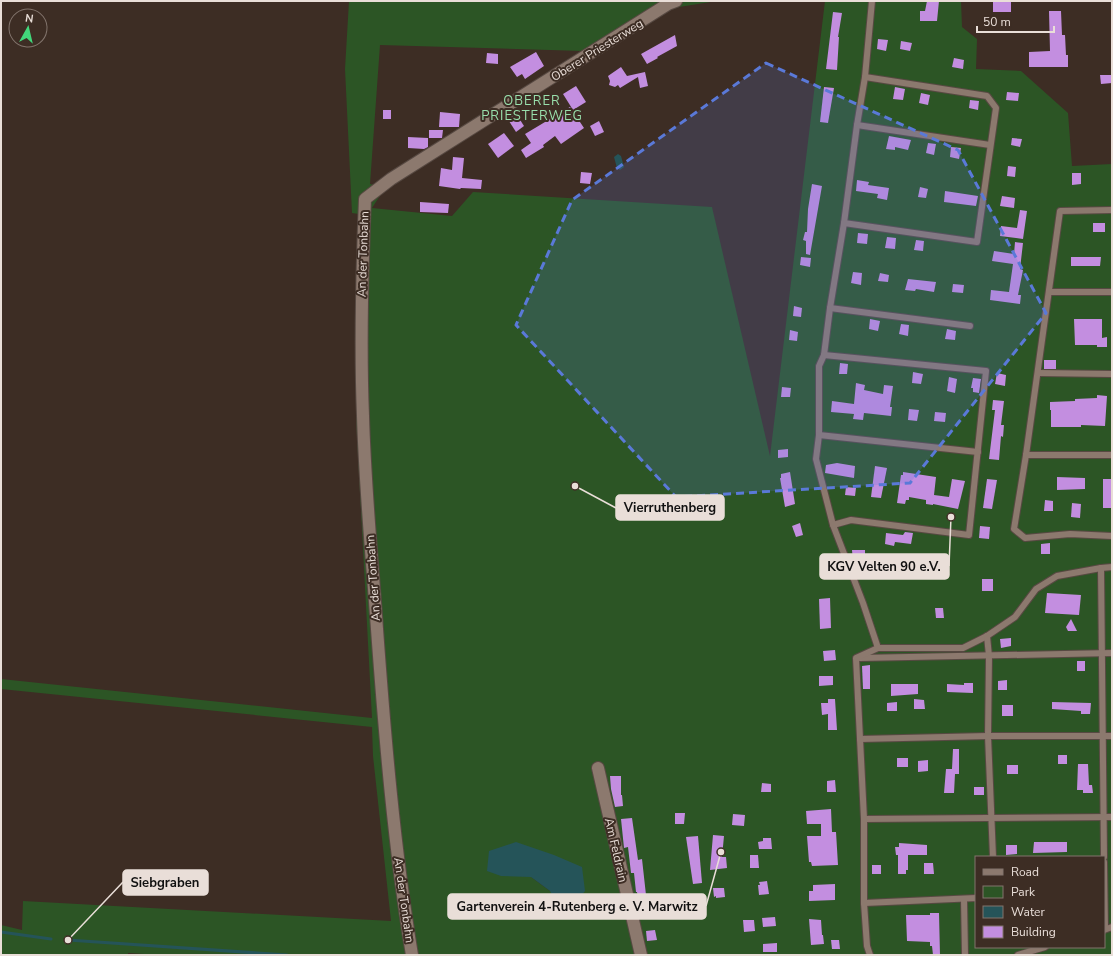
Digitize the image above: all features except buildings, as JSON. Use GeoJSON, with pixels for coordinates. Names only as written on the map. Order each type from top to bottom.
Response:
{"type":"FeatureCollection","features":[{"type":"Feature","properties":{"kind":"street","name":"Oberer Priesterweg"},"geometry":{"type":"LineString","coordinates":[[365,199],[391,179],[670,2]]}},
{"type":"Feature","properties":{"kind":"street","name":"An der Tonbahn"},"geometry":{"type":"LineString","coordinates":[[365,199],[361,318],[363,418],[368,512],[384,723],[402,892],[412,955]]}},
{"type":"Feature","properties":{"kind":"street","name":"Am Feldrain"},"geometry":{"type":"LineString","coordinates":[[598,768],[641,955]]}},
{"type":"Feature","properties":{"kind":"lane"},"geometry":{"type":"LineString","coordinates":[[872,1],[865,77],[844,223],[824,355],[819,366],[819,435],[816,459],[833,524],[864,603],[878,648]]}},
{"type":"Feature","properties":{"kind":"lane"},"geometry":{"type":"LineString","coordinates":[[844,223],[977,242],[996,108],[987,96],[865,77]]}},
{"type":"Feature","properties":{"kind":"lane"},"geometry":{"type":"LineString","coordinates":[[857,125],[990,145]]}},
{"type":"Feature","properties":{"kind":"lane"},"geometry":{"type":"LineString","coordinates":[[1112,210],[1060,211],[1038,374],[1014,529],[1025,538],[1070,534],[1112,536]]}},
{"type":"Feature","properties":{"kind":"lane"},"geometry":{"type":"LineString","coordinates":[[1049,292],[1112,292]]}},
{"type":"Feature","properties":{"kind":"lane"},"geometry":{"type":"LineString","coordinates":[[830,308],[970,326]]}},
{"type":"Feature","properties":{"kind":"lane"},"geometry":{"type":"LineString","coordinates":[[824,355],[986,371],[969,535],[851,520],[833,524]]}},
{"type":"Feature","properties":{"kind":"lane"},"geometry":{"type":"LineString","coordinates":[[1038,374],[1112,374]]}},
{"type":"Feature","properties":{"kind":"lane"},"geometry":{"type":"LineString","coordinates":[[819,435],[978,452]]}},
{"type":"Feature","properties":{"kind":"lane"},"geometry":{"type":"LineString","coordinates":[[1026,455],[1112,455]]}},
{"type":"Feature","properties":{"kind":"lane"},"geometry":{"type":"LineString","coordinates":[[856,658],[878,648],[963,648],[987,636],[1015,617],[1036,589],[1057,576],[1112,567]]}},
{"type":"Feature","properties":{"kind":"lane"},"geometry":{"type":"LineString","coordinates":[[1101,568],[1104,856]]}},
{"type":"Feature","properties":{"kind":"lane"},"geometry":{"type":"LineString","coordinates":[[987,636],[989,656],[988,736],[993,856]]}},
{"type":"Feature","properties":{"kind":"lane"},"geometry":{"type":"LineString","coordinates":[[856,658],[1112,653]]}},
{"type":"Feature","properties":{"kind":"lane"},"geometry":{"type":"LineString","coordinates":[[856,658],[864,819],[864,903],[867,946],[870,955]]}},
{"type":"Feature","properties":{"kind":"lane"},"geometry":{"type":"LineString","coordinates":[[860,739],[988,736],[1112,736]]}},
{"type":"Feature","properties":{"kind":"lane"},"geometry":{"type":"LineString","coordinates":[[864,819],[1112,817]]}},
{"type":"Feature","properties":{"kind":"lane"},"geometry":{"type":"LineString","coordinates":[[864,903],[975,898]]}},
{"type":"Feature","properties":{"kind":"lane"},"geometry":{"type":"LineString","coordinates":[[964,899],[965,955]]}},
{"type":"Feature","properties":{"kind":"lane"},"geometry":{"type":"LineString","coordinates":[[1105,930],[1112,928]]}},
{"type":"Feature","properties":{"kind":"lane"},"geometry":{"type":"LineString","coordinates":[[1018,955],[1042,948]]}},
{"type":"Feature","properties":{"kind":"highlighted area"},"geometry":{"type":"Polygon","coordinates":[[[766,63],[958,150],[1046,313],[910,483],[676,497],[516,325],[572,200],[766,63]]]}},
{"type":"Feature","properties":{"kind":"green space"},"geometry":{"type":"Polygon","coordinates":[[[349,1],[717,1],[669,10],[394,183],[381,194],[372,208],[452,216],[473,192],[712,207],[770,456],[825,1],[961,1],[962,27],[977,39],[976,69],[1021,71],[1068,113],[1072,166],[1112,164],[1112,955],[160,955],[128,953],[128,955],[2,955],[1,925],[22,930],[23,901],[391,921],[373,756],[372,727],[1,689],[1,679],[372,718],[356,418],[356,317],[359,214],[352,213],[345,69],[349,1]],[[380,45],[370,184],[375,185],[583,51],[380,45]],[[531,877],[550,891],[576,902],[531,877]]]}},
{"type":"Feature","properties":{"kind":"water"},"geometry":{"type":"Polygon","coordinates":[[[618,154],[621,156],[624,167],[620,170],[617,168],[614,157],[618,154]]]}},
{"type":"Feature","properties":{"kind":"water"},"geometry":{"type":"Polygon","coordinates":[[[516,842],[554,855],[582,867],[585,891],[576,902],[557,904],[550,891],[531,877],[501,876],[487,871],[489,851],[516,842]]]}},
{"type":"Feature","properties":{"kind":"waterway"},"geometry":{"type":"LineString","coordinates":[[1,932],[51,939]]}},
{"type":"Feature","properties":{"kind":"waterway"},"geometry":{"type":"LineString","coordinates":[[68,940],[287,955]]}},
{"type":"Feature","properties":{"kind":"place","name":"Vierruthenberg"},"geometry":{"type":"Point","coordinates":[575,486]}},
{"type":"Feature","properties":{"kind":"place","name":"KGV Velten 90 e.V."},"geometry":{"type":"Point","coordinates":[951,517]}},
{"type":"Feature","properties":{"kind":"place","name":"Gartenverein 4-Rutenberg e. V. Marwitz"},"geometry":{"type":"Point","coordinates":[721,852]}},
{"type":"Feature","properties":{"kind":"place","name":"Siebgraben"},"geometry":{"type":"Point","coordinates":[68,940]}},
{"type":"Feature","properties":{"kind":"district","name":"OBERER PRIESTERWEG"},"geometry":{"type":"Point","coordinates":[532,108]}}]}
